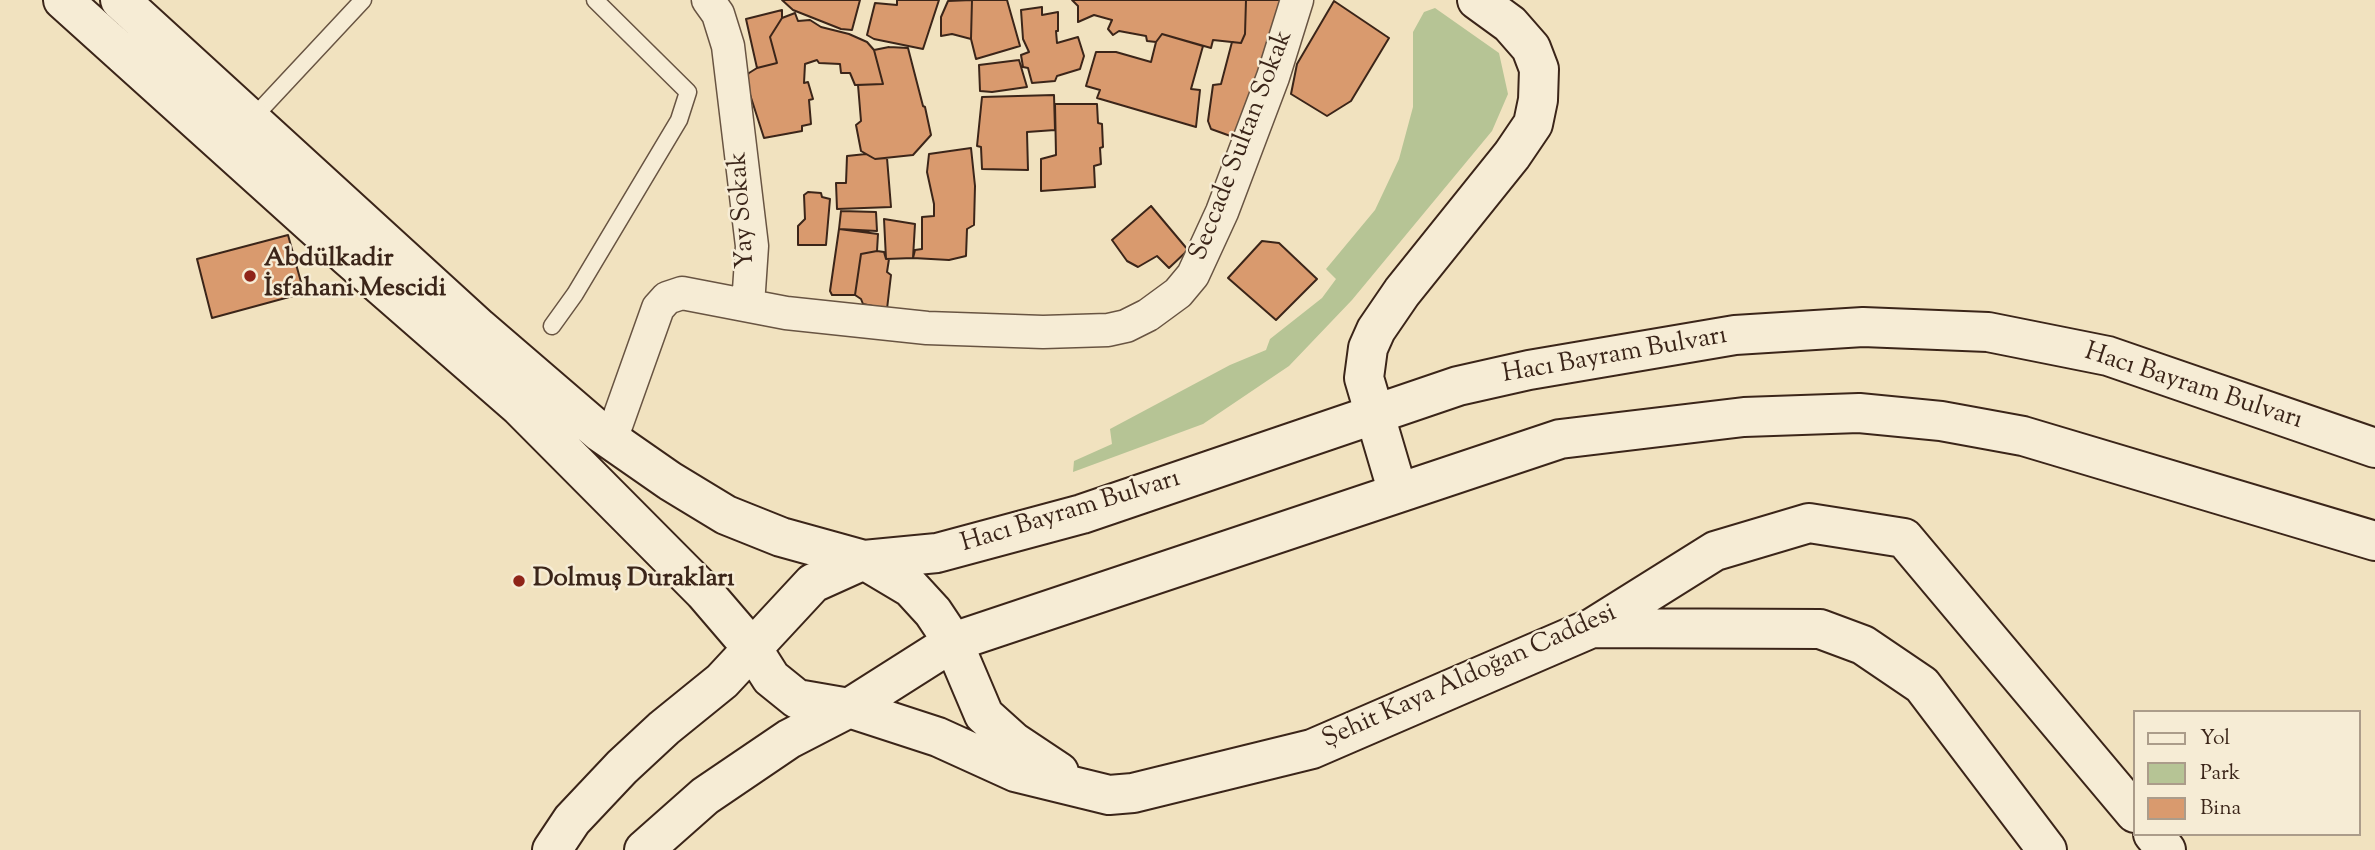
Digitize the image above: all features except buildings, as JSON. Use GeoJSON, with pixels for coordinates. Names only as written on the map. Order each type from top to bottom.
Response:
{"type":"FeatureCollection","features":[{"type":"Feature","properties":{"kind":"street"},"geometry":{"type":"LineString","coordinates":[[63,0],[238,132],[479,328],[611,440],[726,515],[781,537],[864,560],[911,587],[933,612],[953,642],[984,715],[1014,742],[1081,786]]}},
{"type":"Feature","properties":{"kind":"street"},"geometry":{"type":"LineString","coordinates":[[120,0],[347,256],[520,407],[704,592],[751,648],[771,678],[797,699],[849,708]]}},
{"type":"Feature","properties":{"kind":"street","name":"Seccade Sultan Sokak"},"geometry":{"type":"LineString","coordinates":[[984,330],[1043,332],[1117,329],[1148,315],[1178,293],[1193,275],[1222,212],[1273,77],[1297,0]]}},
{"type":"Feature","properties":{"kind":"street"},"geometry":{"type":"LineString","coordinates":[[1398,493],[1364,378],[1368,348],[1376,330],[1402,292],[1513,155],[1533,124],[1538,100],[1539,69],[1531,48],[1510,24],[1477,0]]}},
{"type":"Feature","properties":{"kind":"street","name":"Yay Sokak"},"geometry":{"type":"LineString","coordinates":[[710,3],[724,31],[728,46],[752,246],[748,305],[831,319],[984,330]]}},
{"type":"Feature","properties":{"kind":"street"},"geometry":{"type":"LineString","coordinates":[[611,440],[650,326],[658,308],[667,298],[682,293],[748,305]]}},
{"type":"Feature","properties":{"kind":"street","name":"Hacı Bayram Bulvarı"},"geometry":{"type":"LineString","coordinates":[[552,850],[572,820],[622,767],[664,728],[722,681],[813,583],[864,560],[937,553],[1082,514],[1458,386],[1610,355],[1735,335],[1863,327],[1988,332],[2108,356],[2375,448]]}},
{"type":"Feature","properties":{"kind":"street"},"geometry":{"type":"LineString","coordinates":[[644,850],[705,796],[789,739],[849,708],[953,642],[1560,439],[1744,417],[1858,413],[1941,421],[2023,436],[2375,541]]}},
{"type":"Feature","properties":{"kind":"street","name":"Şehit Kaya Aldoğan Caddesi"},"geometry":{"type":"LineString","coordinates":[[849,708],[938,737],[1015,772],[1109,795],[1133,793],[1312,749],[1592,628],[1715,551],[1809,523],[1904,538],[2134,812]]}},
{"type":"Feature","properties":{"kind":"street"},"geometry":{"type":"LineString","coordinates":[[1592,628],[1820,629],[1863,645],[1922,685],[2047,850]]}},
{"type":"Feature","properties":{"kind":"street"},"geometry":{"type":"LineString","coordinates":[[2155,836],[2166,850]]}},
{"type":"Feature","properties":{"kind":"lane"},"geometry":{"type":"LineString","coordinates":[[238,132],[363,0]]}},
{"type":"Feature","properties":{"kind":"lane"},"geometry":{"type":"LineString","coordinates":[[552,326],[575,294],[679,120],[688,92],[596,0]]}},
{"type":"Feature","properties":{"kind":"green space"},"geometry":{"type":"Polygon","coordinates":[[[1435,8],[1499,53],[1508,94],[1492,131],[1352,300],[1289,366],[1203,424],[1073,472],[1074,461],[1112,444],[1110,429],[1230,365],[1266,350],[1270,339],[1322,298],[1336,279],[1326,269],[1375,210],[1399,159],[1413,107],[1413,32],[1424,12],[1435,8]]]}},
{"type":"Feature","properties":{"kind":"place","name":"Abdülkadir İsfahani Mescidi"},"geometry":{"type":"Point","coordinates":[250,276]}},
{"type":"Feature","properties":{"kind":"place","name":"Dolmuş Durakları"},"geometry":{"type":"Point","coordinates":[519,581]}}]}
